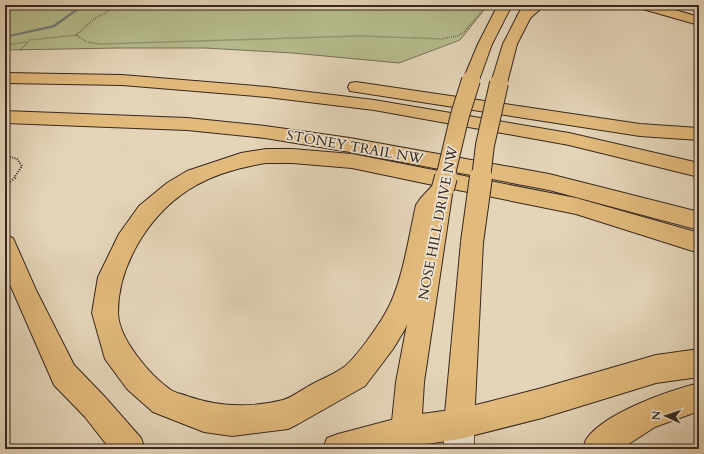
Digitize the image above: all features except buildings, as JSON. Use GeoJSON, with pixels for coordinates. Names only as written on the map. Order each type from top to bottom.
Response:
{"type":"FeatureCollection","features":[{"type":"Feature","properties":{"kind":"main road","name":"NOSE HILL DRIVE NW"},"geometry":{"type":"LineString","coordinates":[[406,440],[410,382],[428,232],[443,188],[460,114],[471,80],[485,44],[505,5]]}},
{"type":"Feature","properties":{"kind":"main road"},"geometry":{"type":"LineString","coordinates":[[459,436],[472,242],[485,146],[499,83],[510,44],[527,11],[538,5]]}},
{"type":"Feature","properties":{"kind":"main road"},"geometry":{"type":"LineString","coordinates":[[644,5],[699,21]]}},
{"type":"Feature","properties":{"kind":"main road"},"geometry":{"type":"LineString","coordinates":[[684,5],[699,9]]}},
{"type":"Feature","properties":{"kind":"main road"},"geometry":{"type":"LineString","coordinates":[[5,68],[157,71],[240,75],[365,88],[640,130],[699,134]]}},
{"type":"Feature","properties":{"kind":"main road"},"geometry":{"type":"LineString","coordinates":[[5,78],[122,80],[267,92],[374,104],[569,139],[699,170]]}},
{"type":"Feature","properties":{"kind":"main road","name":"STONEY TRAIL NW"},"geometry":{"type":"LineString","coordinates":[[5,117],[187,124],[281,134],[350,145],[549,182],[699,221]]}},
{"type":"Feature","properties":{"kind":"main road"},"geometry":{"type":"LineString","coordinates":[[428,232],[413,270],[404,302],[396,320],[384,340],[354,376],[288,414],[232,421],[204,417],[163,402],[137,379],[115,350],[106,313],[110,277],[127,241],[147,212],[174,189],[194,176],[241,160],[266,156],[292,156],[352,161],[576,206],[699,243]]}},
{"type":"Feature","properties":{"kind":"main road"},"geometry":{"type":"LineString","coordinates":[[5,245],[26,297],[64,375],[95,406],[130,449]]}},
{"type":"Feature","properties":{"kind":"main road"},"geometry":{"type":"LineString","coordinates":[[338,449],[406,440],[459,436],[542,404],[656,370],[699,363]]}},
{"type":"Feature","properties":{"kind":"main road"},"geometry":{"type":"LineString","coordinates":[[598,449],[608,439],[639,418],[699,398]]}},
{"type":"Feature","properties":{"kind":"path"},"geometry":{"type":"LineString","coordinates":[[5,45],[27,42],[39,38],[76,35],[94,19],[120,5]]}},
{"type":"Feature","properties":{"kind":"path"},"geometry":{"type":"LineString","coordinates":[[76,35],[87,42],[100,44],[368,36],[442,39],[457,36],[463,33],[487,5]]}},
{"type":"Feature","properties":{"kind":"path"},"geometry":{"type":"LineString","coordinates":[[20,50],[27,42]]}},
{"type":"Feature","properties":{"kind":"path"},"geometry":{"type":"LineString","coordinates":[[5,155],[17,159],[22,166],[17,176],[10,182]]}},
{"type":"Feature","properties":{"kind":"green space"},"geometry":{"type":"Polygon","coordinates":[[[5,5],[488,5],[460,40],[399,63],[293,53],[205,48],[5,50],[5,5]]]}},
{"type":"Feature","properties":{"kind":"waterway"},"geometry":{"type":"LineString","coordinates":[[5,37],[54,26],[84,5]]}}]}
